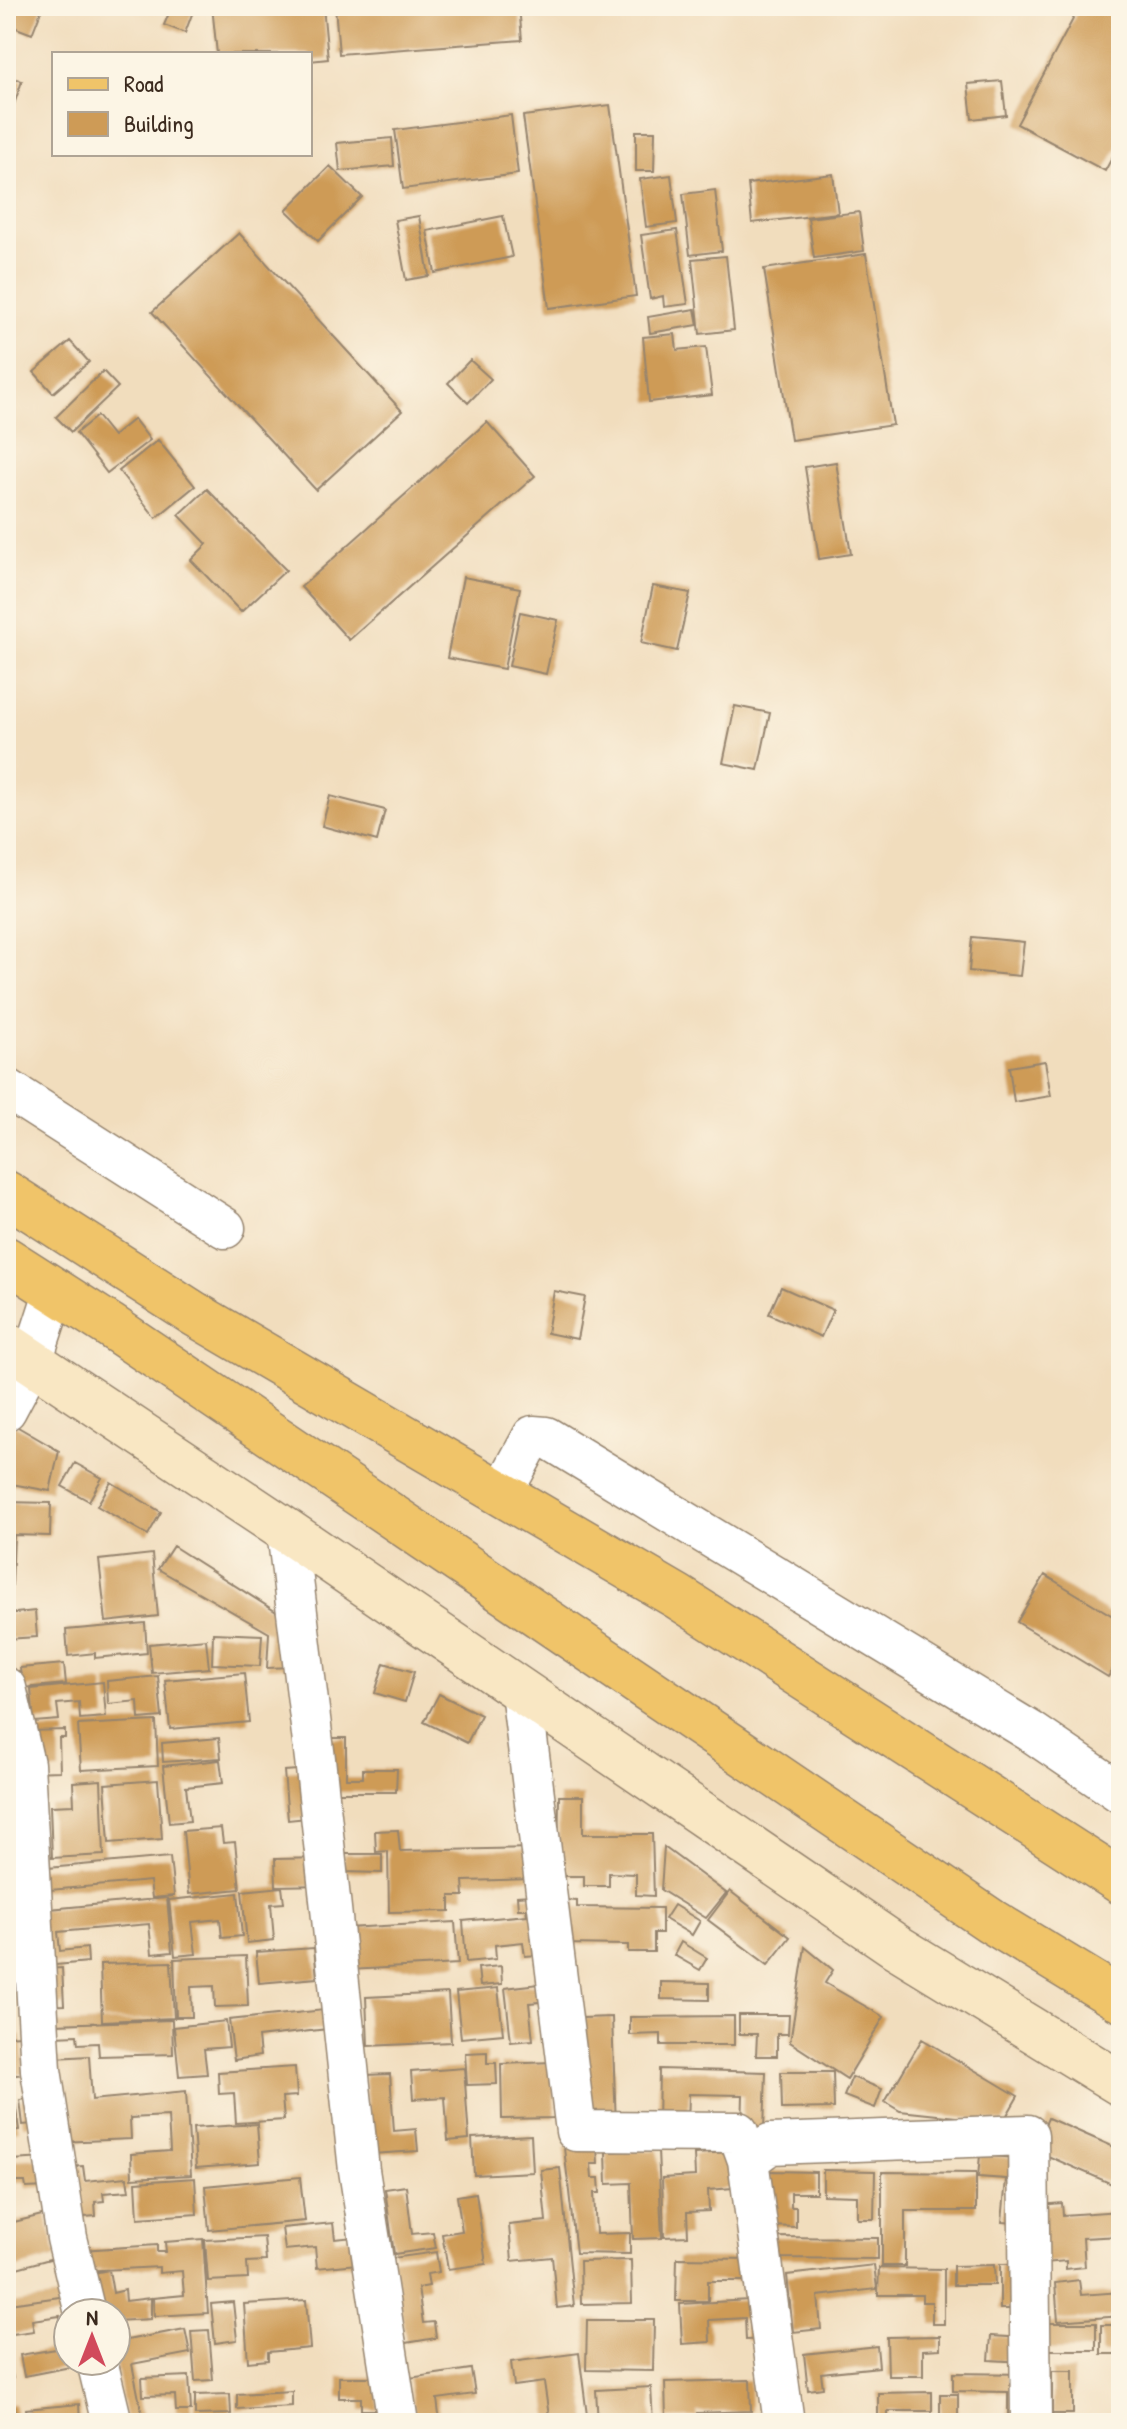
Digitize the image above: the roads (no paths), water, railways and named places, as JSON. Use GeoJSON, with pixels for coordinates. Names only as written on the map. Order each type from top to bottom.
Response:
{"type":"FeatureCollection","features":[{"type":"Feature","properties":{"kind":"main road"},"geometry":{"type":"LineString","coordinates":[[6,1193],[193,1313],[678,1597],[1121,1882]]}},
{"type":"Feature","properties":{"kind":"main road"},"geometry":{"type":"LineString","coordinates":[[6,1259],[991,1921],[1121,2000]]}},
{"type":"Feature","properties":{"kind":"street"},"geometry":{"type":"LineString","coordinates":[[6,1088],[225,1228]]}},
{"type":"Feature","properties":{"kind":"street"},"geometry":{"type":"LineString","coordinates":[[6,1410],[19,1352],[55,1290]]}},
{"type":"Feature","properties":{"kind":"street"},"geometry":{"type":"LineString","coordinates":[[19,1352],[897,1947],[1121,2084]]}},
{"type":"Feature","properties":{"kind":"street"},"geometry":{"type":"LineString","coordinates":[[502,1493],[533,1436],[546,1437],[1030,1731],[1121,1793]]}},
{"type":"Feature","properties":{"kind":"street"},"geometry":{"type":"LineString","coordinates":[[287,1531],[359,2170],[398,2423]]}},
{"type":"Feature","properties":{"kind":"street"},"geometry":{"type":"LineString","coordinates":[[6,1688],[24,1764],[41,2070],[67,2238],[81,2297]]}},
{"type":"Feature","properties":{"kind":"street"},"geometry":{"type":"LineString","coordinates":[[521,1691],[576,2131],[738,2132],[748,2160],[784,2423]]}},
{"type":"Feature","properties":{"kind":"street"},"geometry":{"type":"LineString","coordinates":[[748,2160],[770,2144],[1028,2135],[1031,2419]]}},
{"type":"Feature","properties":{"kind":"street"},"geometry":{"type":"LineString","coordinates":[[101,2377],[112,2423]]}}]}
